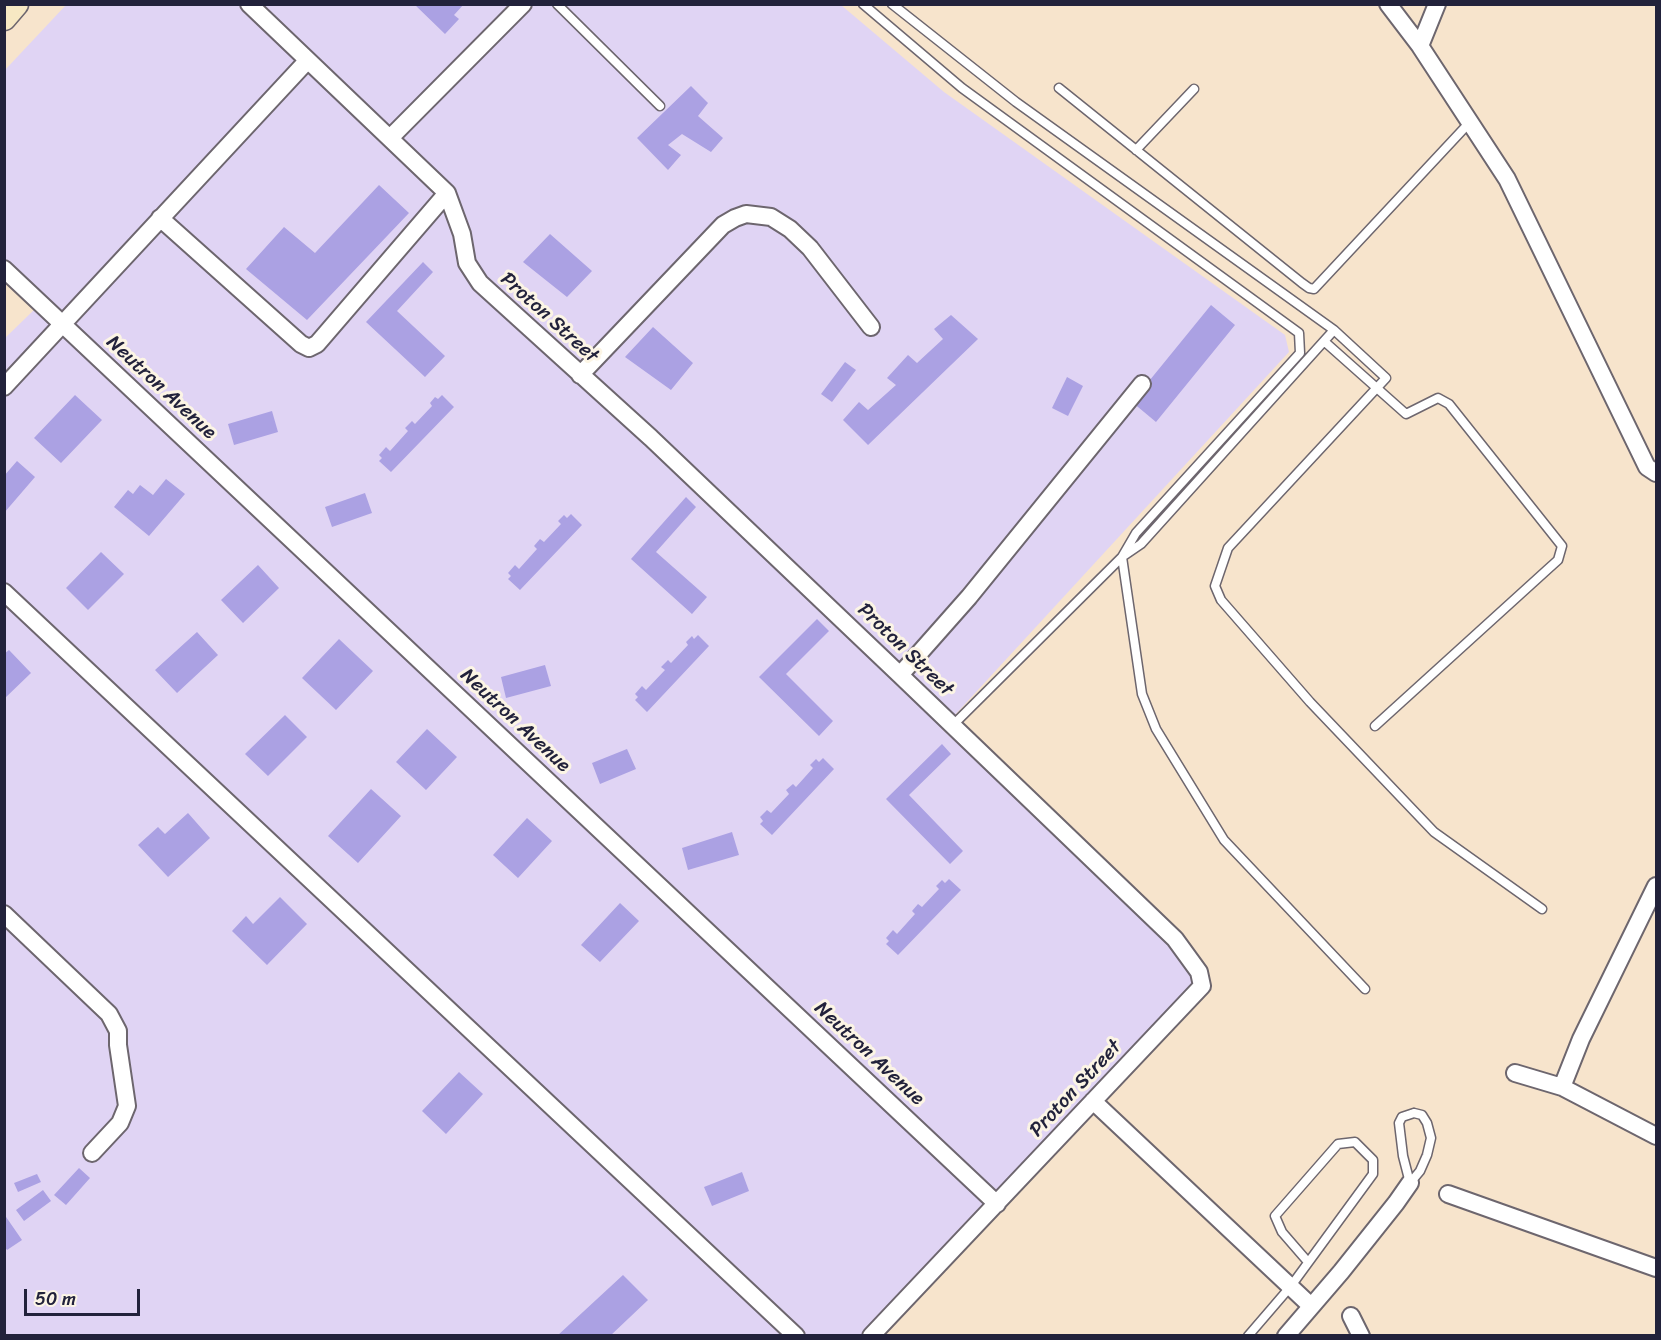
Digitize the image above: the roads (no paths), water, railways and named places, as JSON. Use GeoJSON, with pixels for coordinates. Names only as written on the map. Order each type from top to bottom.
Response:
{"type":"FeatureCollection","features":[{"type":"Feature","properties":{"kind":"main road"},"geometry":{"type":"LineString","coordinates":[[4,18],[16,4]]}},
{"type":"Feature","properties":{"kind":"street","name":"Proton Street"},"geometry":{"type":"LineString","coordinates":[[249,4],[447,193],[462,234],[467,264],[480,283],[651,438],[953,725],[1175,939],[1198,972],[1202,986],[871,1335]]}},
{"type":"Feature","properties":{"kind":"street"},"geometry":{"type":"LineString","coordinates":[[390,138],[523,4]]}},
{"type":"Feature","properties":{"kind":"street"},"geometry":{"type":"LineString","coordinates":[[1388,4],[1420,46],[1507,179],[1647,467],[1656,473]]}},
{"type":"Feature","properties":{"kind":"street"},"geometry":{"type":"LineString","coordinates":[[1420,46],[1437,4]]}},
{"type":"Feature","properties":{"kind":"street"},"geometry":{"type":"LineString","coordinates":[[6,382],[307,61]]}},
{"type":"Feature","properties":{"kind":"street"},"geometry":{"type":"LineString","coordinates":[[160,218],[309,348],[316,344],[447,193]]}},
{"type":"Feature","properties":{"kind":"street"},"geometry":{"type":"LineString","coordinates":[[580,375],[723,225],[746,214],[771,217],[790,228],[810,248],[871,327]]}},
{"type":"Feature","properties":{"kind":"street","name":"Neutron Avenue"},"geometry":{"type":"LineString","coordinates":[[4,269],[997,1204]]}},
{"type":"Feature","properties":{"kind":"street"},"geometry":{"type":"LineString","coordinates":[[900,675],[976,588],[1142,384]]}},
{"type":"Feature","properties":{"kind":"street"},"geometry":{"type":"LineString","coordinates":[[4,592],[796,1335]]}},
{"type":"Feature","properties":{"kind":"street"},"geometry":{"type":"LineString","coordinates":[[1562,1087],[1581,1039],[1656,886]]}},
{"type":"Feature","properties":{"kind":"street"},"geometry":{"type":"LineString","coordinates":[[4,914],[109,1014],[118,1031],[127,1106],[120,1123],[92,1153]]}},
{"type":"Feature","properties":{"kind":"street"},"geometry":{"type":"LineString","coordinates":[[1515,1073],[1562,1087],[1656,1136]]}},
{"type":"Feature","properties":{"kind":"street"},"geometry":{"type":"LineString","coordinates":[[1093,1101],[1311,1306]]}},
{"type":"Feature","properties":{"kind":"street"},"geometry":{"type":"LineString","coordinates":[[1286,1335],[1410,1183]]}},
{"type":"Feature","properties":{"kind":"street"},"geometry":{"type":"LineString","coordinates":[[1448,1194],[1656,1268]]}},
{"type":"Feature","properties":{"kind":"street"},"geometry":{"type":"LineString","coordinates":[[1351,1316],[1361,1335]]}},
{"type":"Feature","properties":{"kind":"lane"},"geometry":{"type":"LineString","coordinates":[[557,4],[660,106]]}},
{"type":"Feature","properties":{"kind":"lane"},"geometry":{"type":"LineString","coordinates":[[863,4],[962,88],[1299,333],[1300,353],[1136,533],[1122,557],[1142,694],[1156,729],[1224,840],[1365,989]]}},
{"type":"Feature","properties":{"kind":"lane"},"geometry":{"type":"LineString","coordinates":[[892,4],[1016,102],[1334,330],[1386,378],[1228,548],[1215,586],[1221,600],[1310,702],[1434,832],[1542,909]]}},
{"type":"Feature","properties":{"kind":"lane"},"geometry":{"type":"LineString","coordinates":[[1059,88],[1302,283],[1314,289],[1470,122]]}},
{"type":"Feature","properties":{"kind":"lane"},"geometry":{"type":"LineString","coordinates":[[1136,150],[1194,89]]}},
{"type":"Feature","properties":{"kind":"lane"},"geometry":{"type":"LineString","coordinates":[[953,725],[1122,557],[1141,544],[1172,512],[1334,330]]}},
{"type":"Feature","properties":{"kind":"lane"},"geometry":{"type":"LineString","coordinates":[[1325,342],[1406,414],[1438,398],[1449,404],[1562,546],[1558,560],[1375,726]]}},
{"type":"Feature","properties":{"kind":"lane"},"geometry":{"type":"LineString","coordinates":[[1210,452],[1219,459]]}},
{"type":"Feature","properties":{"kind":"lane"},"geometry":{"type":"LineString","coordinates":[[1164,504],[1172,512]]}},
{"type":"Feature","properties":{"kind":"lane"},"geometry":{"type":"LineString","coordinates":[[1413,1113],[1422,1115],[1431,1138],[1428,1155],[1420,1171],[1410,1183],[1403,1156],[1399,1123],[1402,1118],[1413,1113]]}},
{"type":"Feature","properties":{"kind":"lane"},"geometry":{"type":"LineString","coordinates":[[1248,1335],[1290,1286],[1308,1262],[1373,1174],[1374,1160],[1355,1142],[1338,1144],[1275,1216],[1282,1232],[1308,1262]]}}]}
